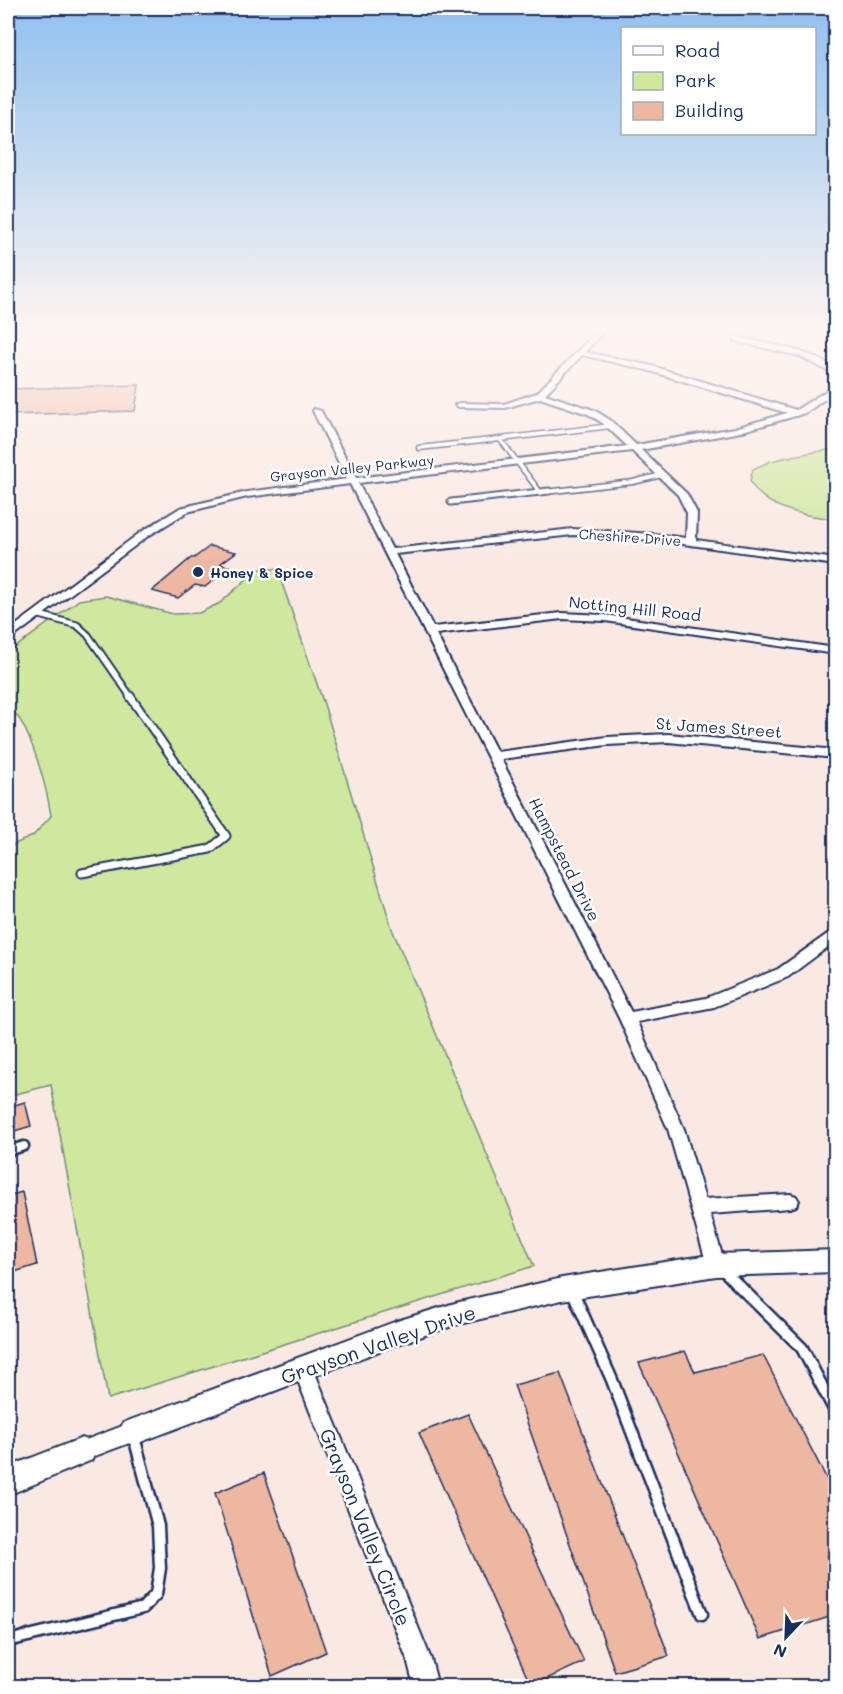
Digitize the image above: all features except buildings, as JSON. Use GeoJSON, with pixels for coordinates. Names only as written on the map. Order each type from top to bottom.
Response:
{"type":"FeatureCollection","features":[{"type":"Feature","properties":{"kind":"street"},"geometry":{"type":"LineString","coordinates":[[582,409],[591,412],[611,426],[682,494],[692,513],[691,542]]}},
{"type":"Feature","properties":{"kind":"street"},"geometry":{"type":"LineString","coordinates":[[783,409],[796,413]]}},
{"type":"Feature","properties":{"kind":"street","name":"Grayson Valley Parkway"},"geometry":{"type":"LineString","coordinates":[[8,636],[159,525],[192,507],[247,493],[518,464],[633,448],[752,427],[804,409]]}},
{"type":"Feature","properties":{"kind":"street","name":"Hampstead Drive"},"geometry":{"type":"LineString","coordinates":[[317,411],[351,482],[430,631],[627,1018],[676,1129],[716,1265]]}},
{"type":"Feature","properties":{"kind":"street","name":"Cheshire Drive"},"geometry":{"type":"LineString","coordinates":[[389,552],[573,532],[615,533],[836,562]]}},
{"type":"Feature","properties":{"kind":"street","name":"Notting Hill Road"},"geometry":{"type":"LineString","coordinates":[[430,631],[562,616],[605,618],[836,651]]}},
{"type":"Feature","properties":{"kind":"street","name":"St James Street"},"geometry":{"type":"LineString","coordinates":[[493,756],[607,741],[668,738],[836,754]]}},
{"type":"Feature","properties":{"kind":"street"},"geometry":{"type":"LineString","coordinates":[[627,1018],[709,1003],[783,974],[836,933]]}},
{"type":"Feature","properties":{"kind":"street"},"geometry":{"type":"LineString","coordinates":[[699,1207],[790,1201]]}},
{"type":"Feature","properties":{"kind":"street","name":"Grayson Valley Drive"},"geometry":{"type":"LineString","coordinates":[[8,1481],[303,1368],[455,1314],[571,1288],[716,1265],[836,1261]]}},
{"type":"Feature","properties":{"kind":"street","name":"Grayson Valley Circle"},"geometry":{"type":"LineString","coordinates":[[303,1368],[419,1659],[426,1686]]}},
{"type":"Feature","properties":{"kind":"lane"},"geometry":{"type":"LineString","coordinates":[[419,448],[611,426]]}},
{"type":"Feature","properties":{"kind":"lane"},"geometry":{"type":"LineString","coordinates":[[501,439],[540,492]]}},
{"type":"Feature","properties":{"kind":"lane"},"geometry":{"type":"LineString","coordinates":[[451,502],[633,482],[662,475]]}},
{"type":"Feature","properties":{"kind":"lane"},"geometry":{"type":"LineString","coordinates":[[36,615],[77,625],[88,635],[226,836],[210,849],[82,873]]}},
{"type":"Feature","properties":{"kind":"lane"},"geometry":{"type":"LineString","coordinates":[[8,1150],[24,1146]]}},
{"type":"Feature","properties":{"kind":"lane"},"geometry":{"type":"LineString","coordinates":[[716,1265],[802,1348],[836,1413]]}},
{"type":"Feature","properties":{"kind":"lane"},"geometry":{"type":"LineString","coordinates":[[571,1288],[612,1380],[702,1614]]}},
{"type":"Feature","properties":{"kind":"lane"},"geometry":{"type":"LineString","coordinates":[[8,1641],[143,1608],[156,1594],[160,1568],[158,1526],[133,1432]]}},
{"type":"Feature","properties":{"kind":"green space"},"geometry":{"type":"Polygon","coordinates":[[[835,449],[835,519],[787,510],[765,499],[750,481],[753,469],[771,461],[835,449]]]}},
{"type":"Feature","properties":{"kind":"green space"},"geometry":{"type":"Polygon","coordinates":[[[258,569],[277,569],[324,704],[392,929],[534,1266],[108,1399],[51,1085],[8,1096],[8,847],[33,836],[51,816],[46,790],[30,741],[16,714],[8,706],[8,653],[79,600],[106,596],[173,614],[199,613],[220,603],[258,569]]]}},
{"type":"Feature","properties":{"kind":"place","name":"Honey & Spice"},"geometry":{"type":"Point","coordinates":[198,572]}}]}
